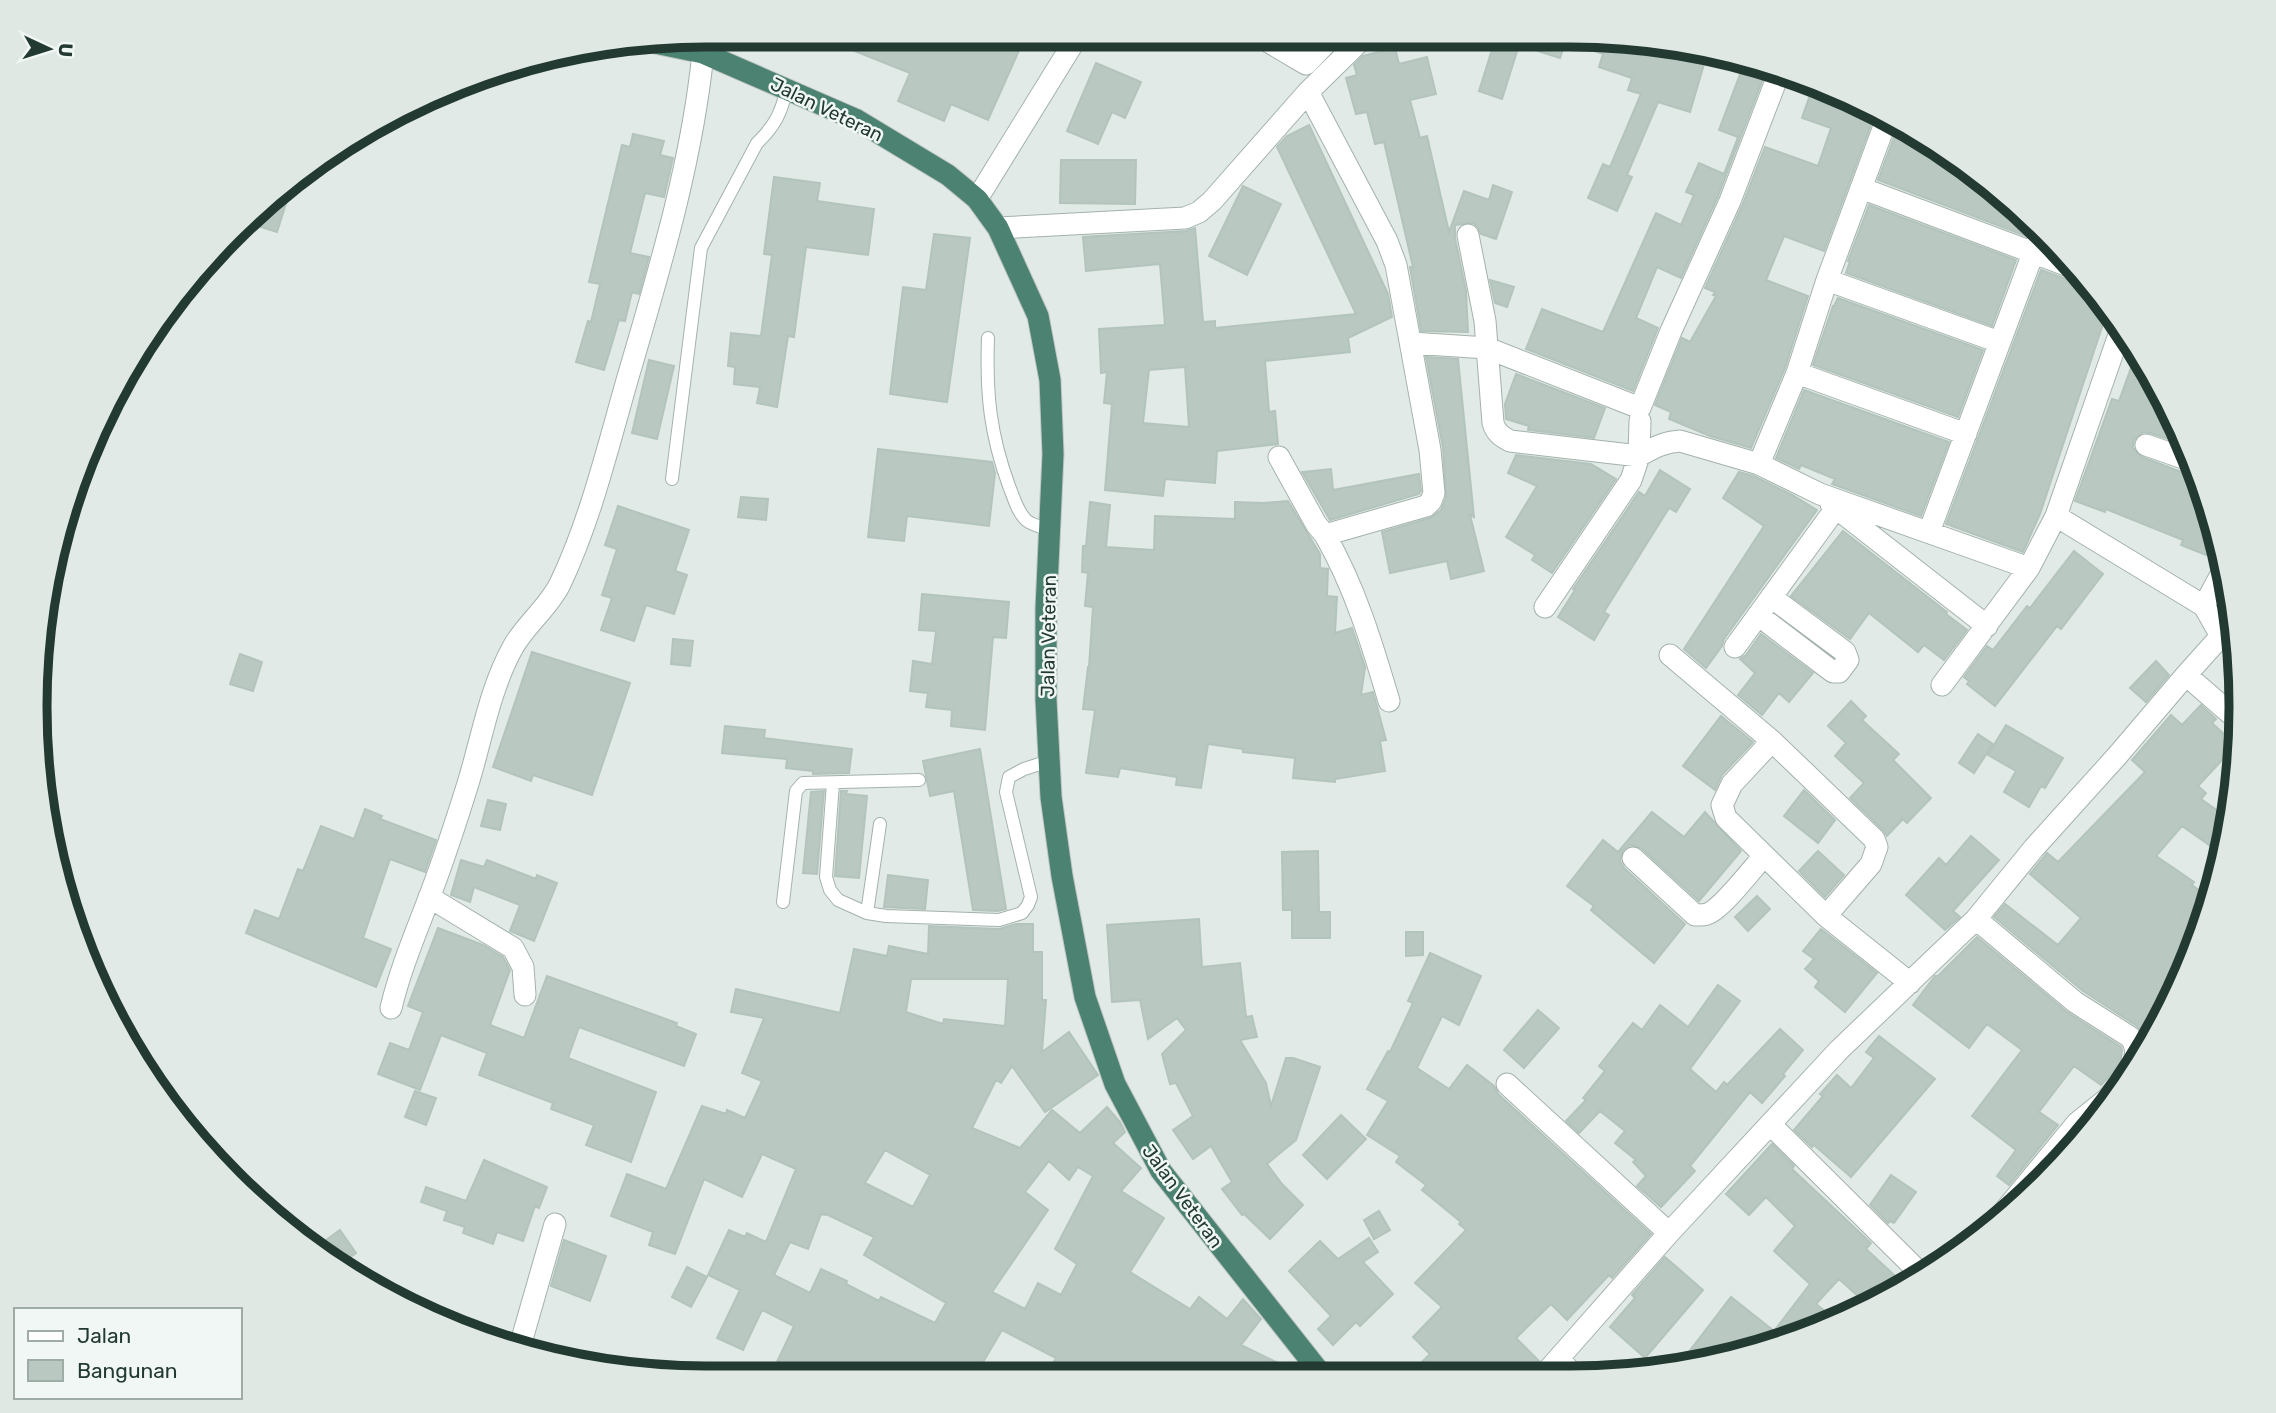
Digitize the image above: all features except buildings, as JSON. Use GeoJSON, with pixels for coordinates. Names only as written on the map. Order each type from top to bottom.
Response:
{"type":"FeatureCollection","features":[{"type":"Feature","properties":{"kind":"highway","name":"Jalan Veteran"},"geometry":{"type":"LineString","coordinates":[[696,47],[857,120],[948,175],[977,199],[998,228],[1038,316],[1050,380],[1053,454],[1046,609],[1046,700],[1051,797],[1062,876],[1085,997],[1102,1053],[1115,1084],[1161,1171],[1315,1366]]}},
{"type":"Feature","properties":{"kind":"street"},"geometry":{"type":"LineString","coordinates":[[977,199],[1071,47]]}},
{"type":"Feature","properties":{"kind":"street"},"geometry":{"type":"LineString","coordinates":[[1277,47],[1306,64],[1322,47]]}},
{"type":"Feature","properties":{"kind":"street"},"geometry":{"type":"LineString","coordinates":[[998,228],[1185,218],[1199,212],[1212,201],[1308,92],[1354,47]]}},
{"type":"Feature","properties":{"kind":"street"},"geometry":{"type":"LineString","coordinates":[[391,1009],[404,960],[466,791],[495,688],[513,648],[559,586],[580,533],[642,328],[686,163],[699,88],[693,48]]}},
{"type":"Feature","properties":{"kind":"street"},"geometry":{"type":"LineString","coordinates":[[1411,343],[1487,348],[1640,408],[1671,331],[1730,201],[1776,81]]}},
{"type":"Feature","properties":{"kind":"street"},"geometry":{"type":"LineString","coordinates":[[1308,92],[1387,241],[1396,265],[1434,485],[1431,501],[1426,506],[1325,535]]}},
{"type":"Feature","properties":{"kind":"street"},"geometry":{"type":"LineString","coordinates":[[1759,464],[1797,373],[1827,280],[1884,127]]}},
{"type":"Feature","properties":{"kind":"street"},"geometry":{"type":"LineString","coordinates":[[1861,188],[2056,262]]}},
{"type":"Feature","properties":{"kind":"street"},"geometry":{"type":"LineString","coordinates":[[1468,235],[1485,321],[1493,423],[1495,431],[1502,437],[1510,441],[1639,456],[1668,442],[1680,441],[1759,464],[1828,501],[1987,626]]}},
{"type":"Feature","properties":{"kind":"street"},"geometry":{"type":"LineString","coordinates":[[1929,532],[2038,242]]}},
{"type":"Feature","properties":{"kind":"street"},"geometry":{"type":"LineString","coordinates":[[1827,280],[1999,342]]}},
{"type":"Feature","properties":{"kind":"street"},"geometry":{"type":"LineString","coordinates":[[1942,685],[2029,568],[2056,516],[2117,339]]}},
{"type":"Feature","properties":{"kind":"street"},"geometry":{"type":"LineString","coordinates":[[1797,373],[1966,434]]}},
{"type":"Feature","properties":{"kind":"street"},"geometry":{"type":"LineString","coordinates":[[1545,607],[1631,480],[1639,456],[1640,421]]}},
{"type":"Feature","properties":{"kind":"street"},"geometry":{"type":"LineString","coordinates":[[2146,445],[2179,454]]}},
{"type":"Feature","properties":{"kind":"street"},"geometry":{"type":"LineString","coordinates":[[1279,457],[1340,561],[1370,637],[1389,701]]}},
{"type":"Feature","properties":{"kind":"street"},"geometry":{"type":"LineString","coordinates":[[1828,501],[1929,532],[2029,568]]}},
{"type":"Feature","properties":{"kind":"street"},"geometry":{"type":"LineString","coordinates":[[1735,647],[1771,597],[1828,501]]}},
{"type":"Feature","properties":{"kind":"street"},"geometry":{"type":"LineString","coordinates":[[2056,516],[2204,606],[2224,626]]}},
{"type":"Feature","properties":{"kind":"street"},"geometry":{"type":"LineString","coordinates":[[2204,606],[2217,582]]}},
{"type":"Feature","properties":{"kind":"street"},"geometry":{"type":"LineString","coordinates":[[1758,615],[1833,672],[1839,672],[1848,660],[1845,652],[1771,597]]}},
{"type":"Feature","properties":{"kind":"street"},"geometry":{"type":"LineString","coordinates":[[1552,1366],[1669,1233],[1839,1050],[1976,919],[2034,848],[2224,635]]}},
{"type":"Feature","properties":{"kind":"street"},"geometry":{"type":"LineString","coordinates":[[1670,655],[1772,741],[1874,839],[1877,847],[1871,864],[1826,916]]}},
{"type":"Feature","properties":{"kind":"street"},"geometry":{"type":"LineString","coordinates":[[2186,675],[2229,712]]}},
{"type":"Feature","properties":{"kind":"street"},"geometry":{"type":"LineString","coordinates":[[1772,741],[1732,784],[1722,805],[1726,818],[1826,916],[1910,983]]}},
{"type":"Feature","properties":{"kind":"street"},"geometry":{"type":"LineString","coordinates":[[1633,858],[1695,915],[1703,915],[1719,906],[1764,856]]}},
{"type":"Feature","properties":{"kind":"street"},"geometry":{"type":"LineString","coordinates":[[429,897],[513,948],[523,967],[525,995]]}},
{"type":"Feature","properties":{"kind":"street"},"geometry":{"type":"LineString","coordinates":[[1976,919],[2075,1002],[2130,1037],[2135,1044]]}},
{"type":"Feature","properties":{"kind":"street"},"geometry":{"type":"LineString","coordinates":[[1507,1084],[1669,1233]]}},
{"type":"Feature","properties":{"kind":"street"},"geometry":{"type":"LineString","coordinates":[[2034,1175],[2077,1123],[2088,1114]]}},
{"type":"Feature","properties":{"kind":"street"},"geometry":{"type":"LineString","coordinates":[[1771,1125],[1915,1268]]}},
{"type":"Feature","properties":{"kind":"street"},"geometry":{"type":"LineString","coordinates":[[522,1339],[555,1224]]}},
{"type":"Feature","properties":{"kind":"street"},"geometry":{"type":"LineString","coordinates":[[1559,1358],[1566,1366]]}},
{"type":"Feature","properties":{"kind":"lane"},"geometry":{"type":"LineString","coordinates":[[672,479],[701,248],[757,144],[769,132],[781,112],[787,89]]}},
{"type":"Feature","properties":{"kind":"lane"},"geometry":{"type":"LineString","coordinates":[[988,338],[988,405],[1002,468],[1024,518],[1031,524],[1051,530]]}},
{"type":"Feature","properties":{"kind":"lane"},"geometry":{"type":"LineString","coordinates":[[833,783],[826,877],[830,890],[838,900],[867,913],[886,916],[999,920],[1022,913],[1031,897],[1006,792],[1009,777],[1049,761]]}},
{"type":"Feature","properties":{"kind":"lane"},"geometry":{"type":"LineString","coordinates":[[783,902],[796,791],[803,783],[919,780]]}},
{"type":"Feature","properties":{"kind":"lane"},"geometry":{"type":"LineString","coordinates":[[867,913],[880,824]]}}]}
